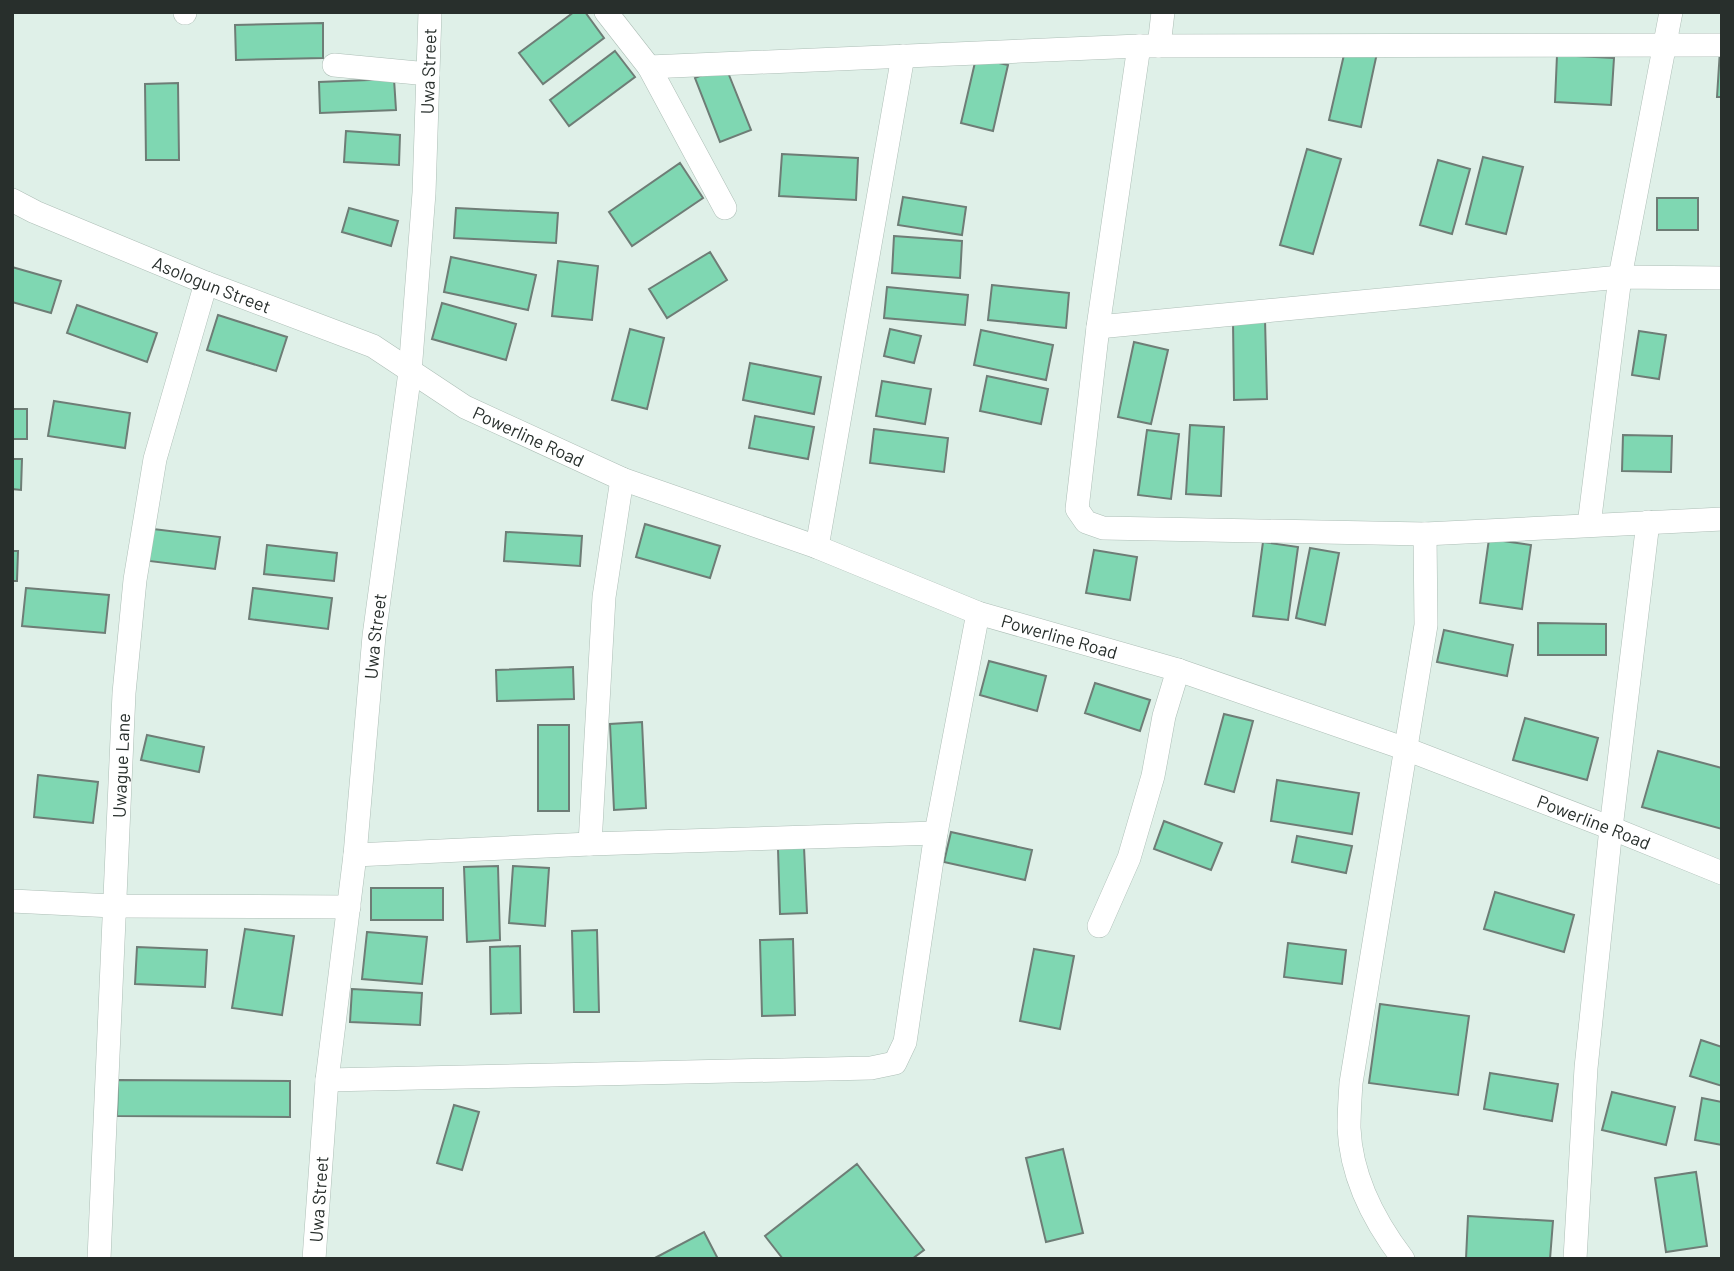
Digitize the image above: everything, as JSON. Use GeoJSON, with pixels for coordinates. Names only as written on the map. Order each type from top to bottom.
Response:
{"type":"FeatureCollection","features":[{"type":"Feature","properties":{"kind":"street","name":"Uwa Street"},"geometry":{"type":"LineString","coordinates":[[314,1259],[327,1080],[355,855],[374,636],[410,372],[424,193],[429,12]]}},
{"type":"Feature","properties":{"kind":"street"},"geometry":{"type":"LineString","coordinates":[[606,12],[649,67],[725,208]]}},
{"type":"Feature","properties":{"kind":"street"},"geometry":{"type":"LineString","coordinates":[[1163,12],[1149,46],[1098,327],[1077,509],[1086,522],[1103,528],[1425,534],[1722,519]]}},
{"type":"Feature","properties":{"kind":"street"},"geometry":{"type":"LineString","coordinates":[[1589,524],[1620,277],[1671,12]]}},
{"type":"Feature","properties":{"kind":"street"},"geometry":{"type":"LineString","coordinates":[[649,67],[1149,46],[1722,45]]}},
{"type":"Feature","properties":{"kind":"street"},"geometry":{"type":"LineString","coordinates":[[817,547],[903,56]]}},
{"type":"Feature","properties":{"kind":"street"},"geometry":{"type":"LineString","coordinates":[[334,65],[428,74]]}},
{"type":"Feature","properties":{"kind":"street","name":"Asologun Street"},"geometry":{"type":"LineString","coordinates":[[12,200],[206,283],[373,346],[410,372]]}},
{"type":"Feature","properties":{"kind":"street"},"geometry":{"type":"LineString","coordinates":[[1098,327],[1620,277],[1722,278]]}},
{"type":"Feature","properties":{"kind":"street","name":"Uwague Lane"},"geometry":{"type":"LineString","coordinates":[[99,1259],[124,693],[135,580],[155,459],[206,283]]}},
{"type":"Feature","properties":{"kind":"street","name":"Powerline Road"},"geometry":{"type":"LineString","coordinates":[[410,372],[465,407],[622,479],[817,547],[978,613],[1178,670],[1406,749],[1722,873]]}},
{"type":"Feature","properties":{"kind":"street"},"geometry":{"type":"LineString","coordinates":[[590,844],[604,597],[622,479]]}},
{"type":"Feature","properties":{"kind":"street"},"geometry":{"type":"LineString","coordinates":[[1575,1259],[1586,1068],[1611,828],[1648,522]]}},
{"type":"Feature","properties":{"kind":"street"},"geometry":{"type":"LineString","coordinates":[[1403,1259],[1388,1239],[1360,1186],[1349,1129],[1351,1083],[1426,625],[1425,534]]}},
{"type":"Feature","properties":{"kind":"street"},"geometry":{"type":"LineString","coordinates":[[327,1080],[871,1068],[895,1063],[905,1042],[936,833],[978,613]]}},
{"type":"Feature","properties":{"kind":"street"},"geometry":{"type":"LineString","coordinates":[[1099,926],[1129,858],[1153,776],[1164,716],[1178,670]]}},
{"type":"Feature","properties":{"kind":"street"},"geometry":{"type":"LineString","coordinates":[[355,855],[590,844],[936,833]]}},
{"type":"Feature","properties":{"kind":"street"},"geometry":{"type":"LineString","coordinates":[[12,901],[113,906],[349,906]]}},
{"type":"Feature","properties":{"kind":"building"},"geometry":{"type":"Polygon","coordinates":[[[574,12],[585,12],[604,38],[543,84],[519,53],[574,12]]]}},
{"type":"Feature","properties":{"kind":"building"},"geometry":{"type":"Polygon","coordinates":[[[323,23],[323,58],[236,60],[235,25],[323,23]]]}},
{"type":"Feature","properties":{"kind":"building"},"geometry":{"type":"Polygon","coordinates":[[[1346,46],[1377,53],[1361,127],[1329,120],[1346,46]]]}},
{"type":"Feature","properties":{"kind":"building"},"geometry":{"type":"Polygon","coordinates":[[[1720,50],[1722,97],[1717,97],[1720,50]]]}},
{"type":"Feature","properties":{"kind":"building"},"geometry":{"type":"Polygon","coordinates":[[[615,51],[635,77],[569,126],[550,100],[615,51]]]}},
{"type":"Feature","properties":{"kind":"building"},"geometry":{"type":"Polygon","coordinates":[[[1557,55],[1614,58],[1611,105],[1555,102],[1557,55]]]}},
{"type":"Feature","properties":{"kind":"building"},"geometry":{"type":"Polygon","coordinates":[[[976,58],[1008,65],[993,131],[961,123],[976,58]]]}},
{"type":"Feature","properties":{"kind":"building"},"geometry":{"type":"Polygon","coordinates":[[[725,65],[751,130],[720,142],[695,78],[725,65]]]}},
{"type":"Feature","properties":{"kind":"building"},"geometry":{"type":"Polygon","coordinates":[[[394,79],[396,110],[320,113],[319,82],[394,79]]]}},
{"type":"Feature","properties":{"kind":"building"},"geometry":{"type":"Polygon","coordinates":[[[178,83],[179,160],[146,160],[145,84],[178,83]]]}},
{"type":"Feature","properties":{"kind":"building"},"geometry":{"type":"Polygon","coordinates":[[[346,131],[400,135],[399,165],[344,162],[346,131]]]}},
{"type":"Feature","properties":{"kind":"building"},"geometry":{"type":"Polygon","coordinates":[[[1307,149],[1341,159],[1313,254],[1280,245],[1307,149]]]}},
{"type":"Feature","properties":{"kind":"building"},"geometry":{"type":"Polygon","coordinates":[[[782,154],[858,158],[856,200],[779,196],[782,154]]]}},
{"type":"Feature","properties":{"kind":"building"},"geometry":{"type":"Polygon","coordinates":[[[1483,157],[1523,167],[1506,234],[1466,224],[1483,157]]]}},
{"type":"Feature","properties":{"kind":"building"},"geometry":{"type":"Polygon","coordinates":[[[1438,160],[1470,169],[1452,234],[1420,225],[1438,160]]]}},
{"type":"Feature","properties":{"kind":"building"},"geometry":{"type":"Polygon","coordinates":[[[680,163],[703,198],[632,246],[609,212],[680,163]]]}},
{"type":"Feature","properties":{"kind":"building"},"geometry":{"type":"Polygon","coordinates":[[[903,197],[966,207],[962,235],[898,225],[903,197]]]}},
{"type":"Feature","properties":{"kind":"building"},"geometry":{"type":"Polygon","coordinates":[[[1657,198],[1698,198],[1698,230],[1657,230],[1657,198]]]}},
{"type":"Feature","properties":{"kind":"building"},"geometry":{"type":"Polygon","coordinates":[[[349,208],[398,221],[391,246],[342,232],[349,208]]]}},
{"type":"Feature","properties":{"kind":"building"},"geometry":{"type":"Polygon","coordinates":[[[456,208],[558,213],[556,243],[454,238],[456,208]]]}},
{"type":"Feature","properties":{"kind":"building"},"geometry":{"type":"Polygon","coordinates":[[[894,236],[962,241],[960,278],[892,273],[894,236]]]}},
{"type":"Feature","properties":{"kind":"building"},"geometry":{"type":"Polygon","coordinates":[[[710,252],[727,280],[667,318],[649,289],[710,252]]]}},
{"type":"Feature","properties":{"kind":"building"},"geometry":{"type":"Polygon","coordinates":[[[451,257],[536,275],[528,310],[444,292],[451,257]]]}},
{"type":"Feature","properties":{"kind":"building"},"geometry":{"type":"Polygon","coordinates":[[[558,261],[598,266],[592,320],[552,316],[558,261]]]}},
{"type":"Feature","properties":{"kind":"building"},"geometry":{"type":"Polygon","coordinates":[[[12,267],[61,281],[51,313],[12,302],[12,267]]]}},
{"type":"Feature","properties":{"kind":"building"},"geometry":{"type":"Polygon","coordinates":[[[992,285],[1069,293],[1066,328],[988,320],[992,285]]]}},
{"type":"Feature","properties":{"kind":"building"},"geometry":{"type":"Polygon","coordinates":[[[887,287],[968,295],[965,325],[884,318],[887,287]]]}},
{"type":"Feature","properties":{"kind":"building"},"geometry":{"type":"Polygon","coordinates":[[[442,303],[516,324],[506,360],[432,339],[442,303]]]}},
{"type":"Feature","properties":{"kind":"building"},"geometry":{"type":"Polygon","coordinates":[[[77,305],[157,333],[147,362],[67,333],[77,305]]]}},
{"type":"Feature","properties":{"kind":"building"},"geometry":{"type":"Polygon","coordinates":[[[218,315],[287,337],[276,371],[207,350],[218,315]]]}},
{"type":"Feature","properties":{"kind":"building"},"geometry":{"type":"Polygon","coordinates":[[[1265,319],[1267,399],[1234,400],[1233,320],[1265,319]]]}},
{"type":"Feature","properties":{"kind":"building"},"geometry":{"type":"Polygon","coordinates":[[[630,329],[664,338],[647,409],[612,400],[630,329]]]}},
{"type":"Feature","properties":{"kind":"building"},"geometry":{"type":"Polygon","coordinates":[[[890,329],[921,336],[914,363],[884,356],[890,329]]]}},
{"type":"Feature","properties":{"kind":"building"},"geometry":{"type":"Polygon","coordinates":[[[981,330],[1053,345],[1046,380],[974,365],[981,330]]]}},
{"type":"Feature","properties":{"kind":"building"},"geometry":{"type":"Polygon","coordinates":[[[1639,331],[1666,335],[1659,379],[1632,375],[1639,331]]]}},
{"type":"Feature","properties":{"kind":"building"},"geometry":{"type":"Polygon","coordinates":[[[1134,342],[1168,350],[1151,424],[1118,417],[1134,342]]]}},
{"type":"Feature","properties":{"kind":"building"},"geometry":{"type":"Polygon","coordinates":[[[750,363],[821,377],[814,414],[743,400],[750,363]]]}},
{"type":"Feature","properties":{"kind":"building"},"geometry":{"type":"Polygon","coordinates":[[[987,376],[1048,389],[1041,424],[980,411],[987,376]]]}},
{"type":"Feature","properties":{"kind":"building"},"geometry":{"type":"Polygon","coordinates":[[[882,381],[931,389],[925,424],[876,416],[882,381]]]}},
{"type":"Feature","properties":{"kind":"building"},"geometry":{"type":"Polygon","coordinates":[[[54,401],[130,413],[125,448],[48,436],[54,401]]]}},
{"type":"Feature","properties":{"kind":"building"},"geometry":{"type":"Polygon","coordinates":[[[12,409],[27,409],[27,439],[12,439],[12,409]]]}},
{"type":"Feature","properties":{"kind":"building"},"geometry":{"type":"Polygon","coordinates":[[[755,416],[814,427],[808,459],[749,448],[755,416]]]}},
{"type":"Feature","properties":{"kind":"building"},"geometry":{"type":"Polygon","coordinates":[[[1190,425],[1224,427],[1221,496],[1186,494],[1190,425]]]}},
{"type":"Feature","properties":{"kind":"building"},"geometry":{"type":"Polygon","coordinates":[[[874,429],[948,438],[944,472],[870,463],[874,429]]]}},
{"type":"Feature","properties":{"kind":"building"},"geometry":{"type":"Polygon","coordinates":[[[1147,430],[1179,434],[1171,499],[1138,495],[1147,430]]]}},
{"type":"Feature","properties":{"kind":"building"},"geometry":{"type":"Polygon","coordinates":[[[1623,435],[1672,436],[1671,472],[1622,471],[1623,435]]]}},
{"type":"Feature","properties":{"kind":"building"},"geometry":{"type":"Polygon","coordinates":[[[12,459],[22,459],[21,490],[12,489],[12,459]]]}},
{"type":"Feature","properties":{"kind":"building"},"geometry":{"type":"Polygon","coordinates":[[[645,524],[720,546],[710,578],[636,557],[645,524]]]}},
{"type":"Feature","properties":{"kind":"building"},"geometry":{"type":"Polygon","coordinates":[[[153,529],[220,537],[215,569],[149,561],[153,529]]]}},
{"type":"Feature","properties":{"kind":"building"},"geometry":{"type":"Polygon","coordinates":[[[506,532],[582,536],[580,566],[504,561],[506,532]]]}},
{"type":"Feature","properties":{"kind":"building"},"geometry":{"type":"Polygon","coordinates":[[[1489,539],[1531,545],[1522,609],[1480,603],[1489,539]]]}},
{"type":"Feature","properties":{"kind":"building"},"geometry":{"type":"Polygon","coordinates":[[[1263,542],[1298,547],[1288,620],[1253,616],[1263,542]]]}},
{"type":"Feature","properties":{"kind":"building"},"geometry":{"type":"Polygon","coordinates":[[[267,545],[337,553],[334,581],[264,574],[267,545]]]}},
{"type":"Feature","properties":{"kind":"building"},"geometry":{"type":"Polygon","coordinates":[[[1310,548],[1339,553],[1325,625],[1296,618],[1310,548]]]}},
{"type":"Feature","properties":{"kind":"building"},"geometry":{"type":"Polygon","coordinates":[[[1094,550],[1137,557],[1130,600],[1086,593],[1094,550]]]}},
{"type":"Feature","properties":{"kind":"building"},"geometry":{"type":"Polygon","coordinates":[[[12,551],[18,551],[17,581],[12,581],[12,551]]]}},
{"type":"Feature","properties":{"kind":"building"},"geometry":{"type":"Polygon","coordinates":[[[26,588],[109,595],[105,633],[22,626],[26,588]]]}},
{"type":"Feature","properties":{"kind":"building"},"geometry":{"type":"Polygon","coordinates":[[[253,588],[332,598],[328,629],[249,619],[253,588]]]}},
{"type":"Feature","properties":{"kind":"building"},"geometry":{"type":"Polygon","coordinates":[[[1538,623],[1606,624],[1606,655],[1538,655],[1538,623]]]}},
{"type":"Feature","properties":{"kind":"building"},"geometry":{"type":"Polygon","coordinates":[[[1444,630],[1513,645],[1507,676],[1437,662],[1444,630]]]}},
{"type":"Feature","properties":{"kind":"building"},"geometry":{"type":"Polygon","coordinates":[[[989,661],[1046,676],[1037,711],[980,695],[989,661]]]}},
{"type":"Feature","properties":{"kind":"building"},"geometry":{"type":"Polygon","coordinates":[[[573,667],[574,699],[497,701],[496,670],[573,667]]]}},
{"type":"Feature","properties":{"kind":"building"},"geometry":{"type":"Polygon","coordinates":[[[1095,683],[1150,700],[1140,731],[1085,713],[1095,683]]]}},
{"type":"Feature","properties":{"kind":"building"},"geometry":{"type":"Polygon","coordinates":[[[1224,714],[1253,721],[1234,792],[1205,784],[1224,714]]]}},
{"type":"Feature","properties":{"kind":"building"},"geometry":{"type":"Polygon","coordinates":[[[1525,718],[1598,738],[1587,780],[1513,760],[1525,718]]]}},
{"type":"Feature","properties":{"kind":"building"},"geometry":{"type":"Polygon","coordinates":[[[642,722],[646,808],[614,810],[610,724],[642,722]]]}},
{"type":"Feature","properties":{"kind":"building"},"geometry":{"type":"Polygon","coordinates":[[[538,725],[569,725],[569,811],[538,811],[538,725]]]}},
{"type":"Feature","properties":{"kind":"building"},"geometry":{"type":"Polygon","coordinates":[[[147,735],[204,747],[199,772],[141,760],[147,735]]]}},
{"type":"Feature","properties":{"kind":"building"},"geometry":{"type":"Polygon","coordinates":[[[1658,751],[1722,768],[1722,829],[1642,807],[1658,751]]]}},
{"type":"Feature","properties":{"kind":"building"},"geometry":{"type":"Polygon","coordinates":[[[38,775],[98,782],[93,823],[34,817],[38,775]]]}},
{"type":"Feature","properties":{"kind":"building"},"geometry":{"type":"Polygon","coordinates":[[[1277,780],[1359,793],[1352,834],[1271,821],[1277,780]]]}},
{"type":"Feature","properties":{"kind":"building"},"geometry":{"type":"Polygon","coordinates":[[[1164,821],[1222,843],[1211,870],[1154,849],[1164,821]]]}},
{"type":"Feature","properties":{"kind":"building"},"geometry":{"type":"Polygon","coordinates":[[[951,832],[1032,850],[1025,880],[944,862],[951,832]]]}},
{"type":"Feature","properties":{"kind":"building"},"geometry":{"type":"Polygon","coordinates":[[[1297,836],[1352,846],[1346,873],[1292,862],[1297,836]]]}},
{"type":"Feature","properties":{"kind":"building"},"geometry":{"type":"Polygon","coordinates":[[[804,847],[807,913],[780,914],[778,849],[804,847]]]}},
{"type":"Feature","properties":{"kind":"building"},"geometry":{"type":"Polygon","coordinates":[[[498,866],[500,940],[467,942],[464,867],[498,866]]]}},
{"type":"Feature","properties":{"kind":"building"},"geometry":{"type":"Polygon","coordinates":[[[513,866],[549,868],[545,926],[509,923],[513,866]]]}},
{"type":"Feature","properties":{"kind":"building"},"geometry":{"type":"Polygon","coordinates":[[[371,888],[443,888],[443,920],[371,920],[371,888]]]}},
{"type":"Feature","properties":{"kind":"building"},"geometry":{"type":"Polygon","coordinates":[[[1495,892],[1574,915],[1564,952],[1484,929],[1495,892]]]}},
{"type":"Feature","properties":{"kind":"building"},"geometry":{"type":"Polygon","coordinates":[[[245,929],[294,936],[282,1015],[232,1008],[245,929]]]}},
{"type":"Feature","properties":{"kind":"building"},"geometry":{"type":"Polygon","coordinates":[[[597,930],[599,1012],[574,1012],[572,931],[597,930]]]}},
{"type":"Feature","properties":{"kind":"building"},"geometry":{"type":"Polygon","coordinates":[[[367,932],[427,937],[422,984],[362,979],[367,932]]]}},
{"type":"Feature","properties":{"kind":"building"},"geometry":{"type":"Polygon","coordinates":[[[793,939],[795,1015],[762,1016],[760,940],[793,939]]]}},
{"type":"Feature","properties":{"kind":"building"},"geometry":{"type":"Polygon","coordinates":[[[1288,943],[1346,950],[1342,984],[1284,977],[1288,943]]]}},
{"type":"Feature","properties":{"kind":"building"},"geometry":{"type":"Polygon","coordinates":[[[520,946],[521,1013],[491,1014],[490,947],[520,946]]]}},
{"type":"Feature","properties":{"kind":"building"},"geometry":{"type":"Polygon","coordinates":[[[137,947],[207,950],[205,987],[135,984],[137,947]]]}},
{"type":"Feature","properties":{"kind":"building"},"geometry":{"type":"Polygon","coordinates":[[[1034,949],[1074,956],[1060,1029],[1020,1021],[1034,949]]]}},
{"type":"Feature","properties":{"kind":"building"},"geometry":{"type":"Polygon","coordinates":[[[352,989],[422,993],[420,1025],[350,1022],[352,989]]]}},
{"type":"Feature","properties":{"kind":"building"},"geometry":{"type":"Polygon","coordinates":[[[1380,1004],[1469,1016],[1458,1095],[1369,1083],[1380,1004]]]}},
{"type":"Feature","properties":{"kind":"building"},"geometry":{"type":"Polygon","coordinates":[[[1701,1040],[1722,1047],[1722,1086],[1690,1076],[1701,1040]]]}},
{"type":"Feature","properties":{"kind":"building"},"geometry":{"type":"Polygon","coordinates":[[[1490,1073],[1558,1084],[1552,1121],[1484,1109],[1490,1073]]]}},
{"type":"Feature","properties":{"kind":"building"},"geometry":{"type":"Polygon","coordinates":[[[118,1080],[290,1081],[290,1117],[117,1116],[118,1080]]]}},
{"type":"Feature","properties":{"kind":"building"},"geometry":{"type":"Polygon","coordinates":[[[1612,1092],[1675,1107],[1666,1145],[1602,1130],[1612,1092]]]}},
{"type":"Feature","properties":{"kind":"building"},"geometry":{"type":"Polygon","coordinates":[[[1702,1098],[1722,1102],[1722,1145],[1695,1140],[1702,1098]]]}},
{"type":"Feature","properties":{"kind":"building"},"geometry":{"type":"Polygon","coordinates":[[[454,1105],[479,1112],[462,1170],[437,1163],[454,1105]]]}},
{"type":"Feature","properties":{"kind":"building"},"geometry":{"type":"Polygon","coordinates":[[[1063,1149],[1083,1233],[1046,1242],[1026,1158],[1063,1149]]]}},
{"type":"Feature","properties":{"kind":"building"},"geometry":{"type":"Polygon","coordinates":[[[857,1164],[924,1250],[912,1259],[783,1259],[765,1236],[857,1164]]]}},
{"type":"Feature","properties":{"kind":"building"},"geometry":{"type":"Polygon","coordinates":[[[1696,1172],[1707,1246],[1666,1252],[1655,1178],[1696,1172]]]}},
{"type":"Feature","properties":{"kind":"building"},"geometry":{"type":"Polygon","coordinates":[[[1468,1216],[1553,1221],[1550,1259],[1466,1259],[1468,1216]]]}},
{"type":"Feature","properties":{"kind":"building"},"geometry":{"type":"Polygon","coordinates":[[[704,1232],[718,1259],[653,1259],[704,1232]]]}}]}
